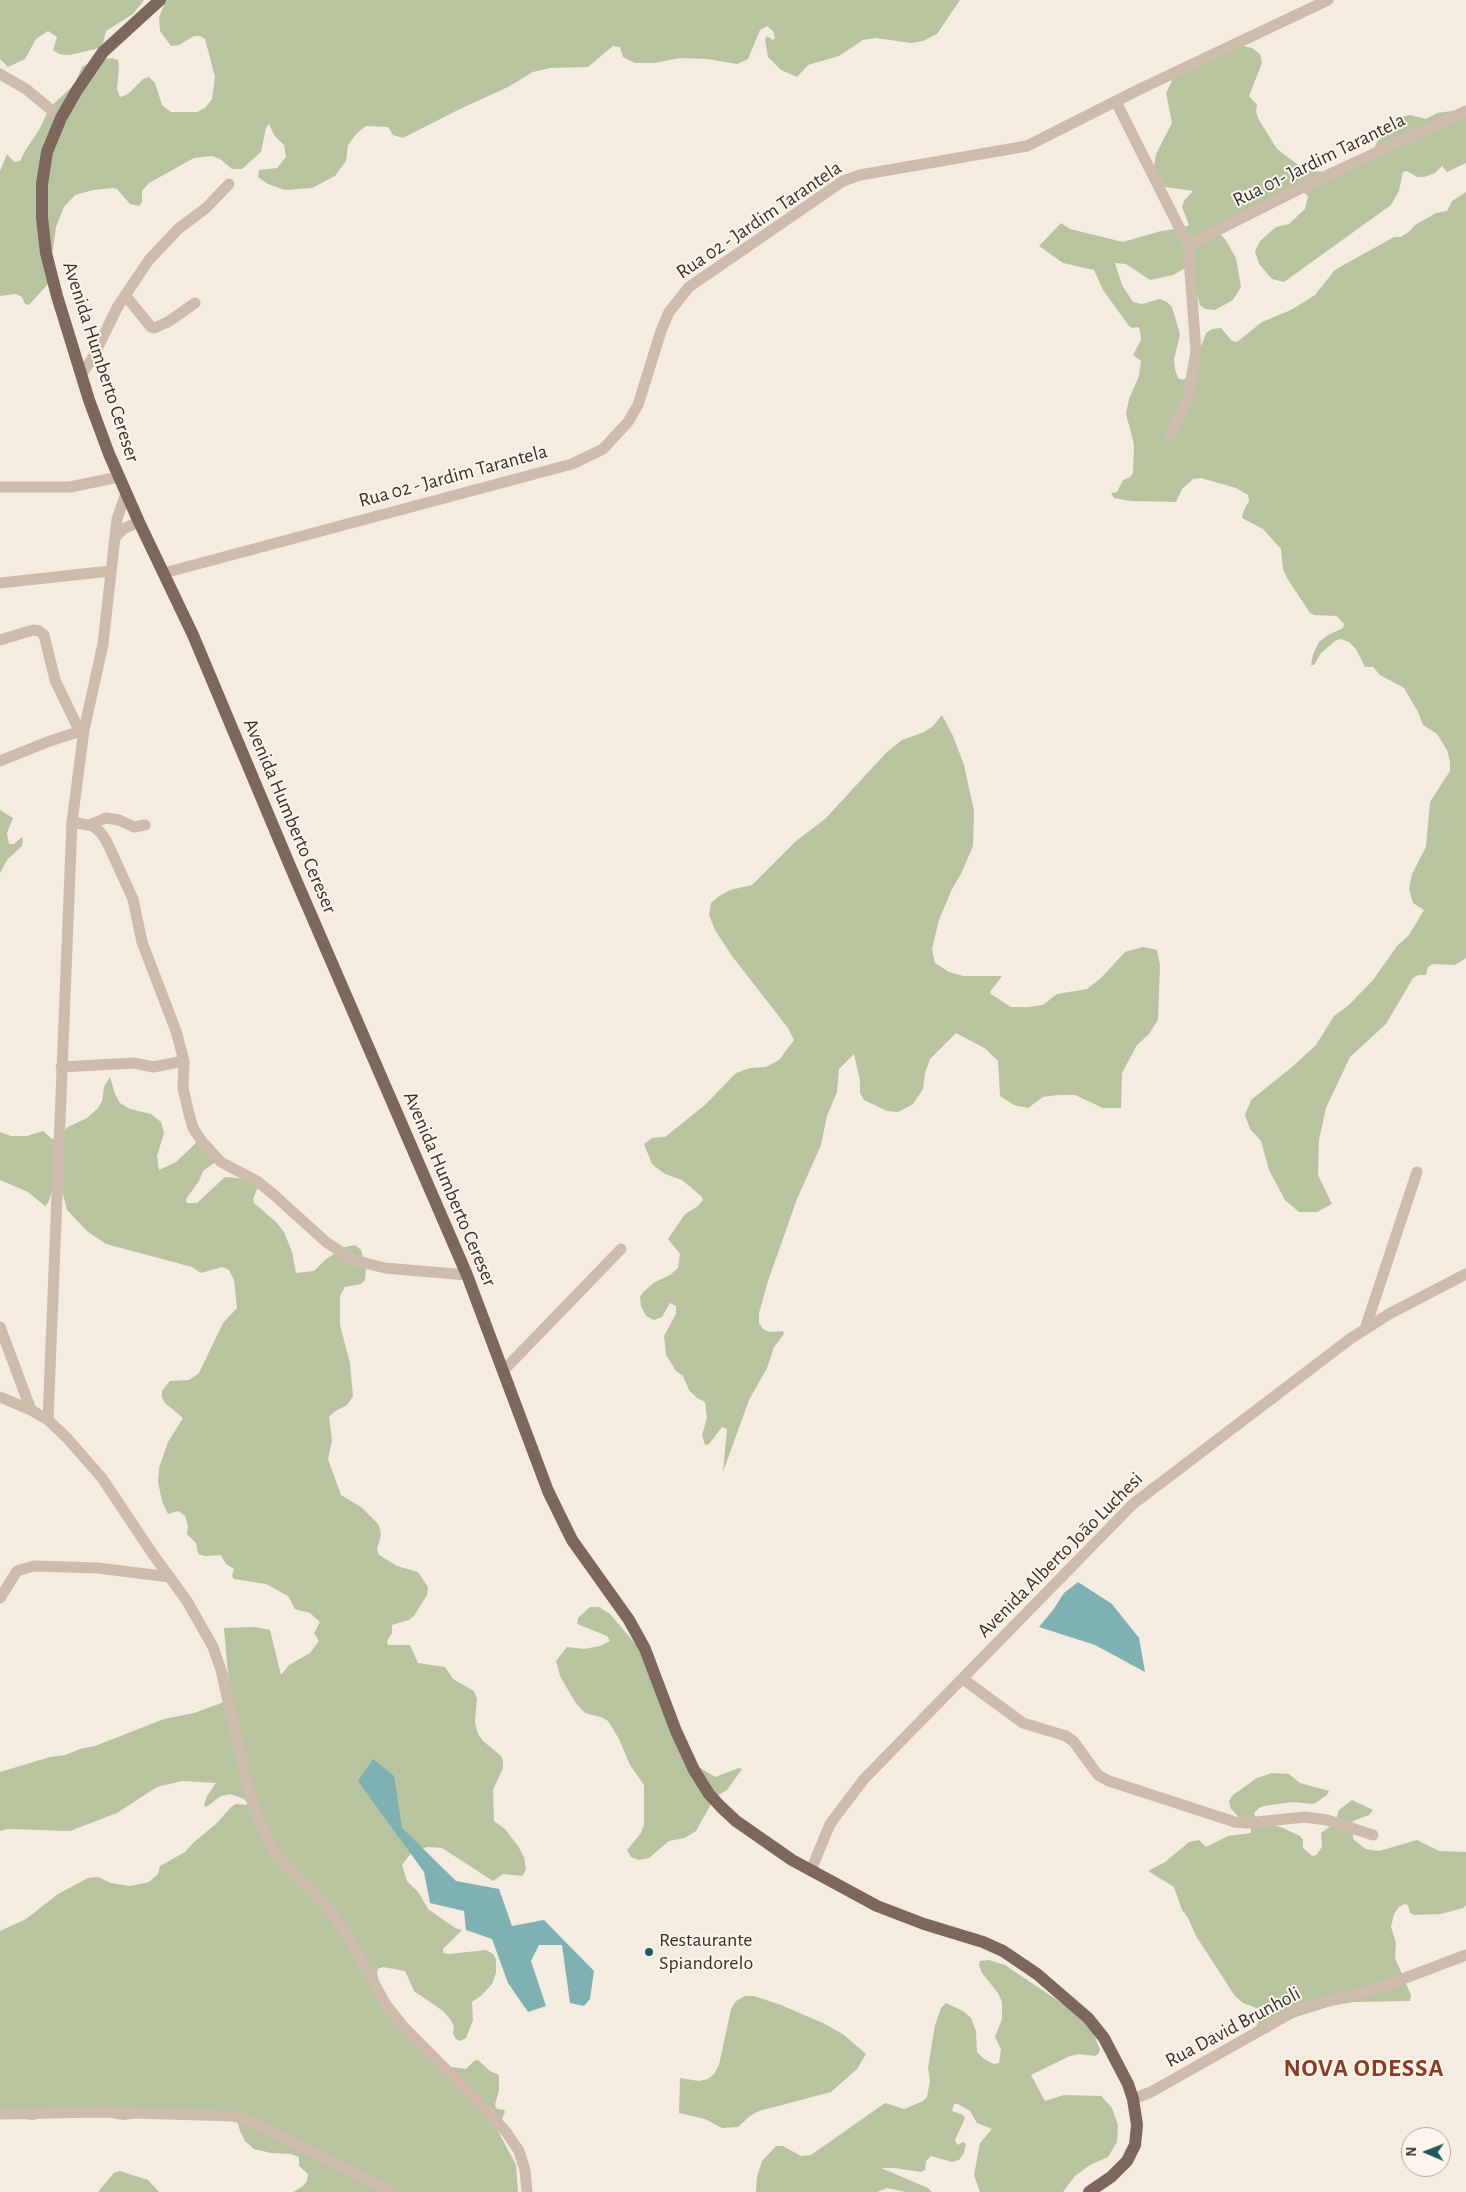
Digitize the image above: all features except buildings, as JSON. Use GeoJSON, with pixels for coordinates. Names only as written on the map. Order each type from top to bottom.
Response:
{"type":"FeatureCollection","features":[{"type":"Feature","properties":{"kind":"main road","name":"Avenida Humberto Cereser"},"geometry":{"type":"LineString","coordinates":[[160,0],[103,52],[77,90],[61,118],[47,152],[42,184],[42,218],[46,253],[81,375],[119,477],[193,635],[290,866],[467,1275],[555,1506],[572,1540],[630,1620],[645,1649],[676,1731],[694,1770],[709,1794],[736,1821],[792,1860],[884,1909],[924,1924],[983,1942],[1003,1951],[1037,1974],[1067,1998],[1099,2031],[1116,2059],[1133,2099],[1137,2125],[1134,2146],[1126,2161],[1111,2177],[1089,2192]]}},
{"type":"Feature","properties":{"kind":"street"},"geometry":{"type":"LineString","coordinates":[[1169,436],[1188,398],[1196,351],[1188,245],[1116,102],[1328,0]]}},
{"type":"Feature","properties":{"kind":"street"},"geometry":{"type":"LineString","coordinates":[[0,74],[26,89],[61,118]]}},
{"type":"Feature","properties":{"kind":"street","name":"Rua 02 - Jardim Tarantela"},"geometry":{"type":"LineString","coordinates":[[164,573],[572,464],[603,449],[628,422],[638,405],[661,331],[669,312],[688,287],[835,186],[860,175],[1027,146],[1116,102]]}},
{"type":"Feature","properties":{"kind":"street","name":"Rua 01- Jardim Tarantela"},"geometry":{"type":"LineString","coordinates":[[1188,245],[1315,181],[1466,111]]}},
{"type":"Feature","properties":{"kind":"street"},"geometry":{"type":"LineString","coordinates":[[81,375],[92,359],[118,306],[150,260],[178,229],[206,208],[229,184]]}},
{"type":"Feature","properties":{"kind":"street"},"geometry":{"type":"LineString","coordinates":[[125,295],[150,327],[154,328],[168,322],[195,303]]}},
{"type":"Feature","properties":{"kind":"street"},"geometry":{"type":"LineString","coordinates":[[0,487],[70,487],[119,477]]}},
{"type":"Feature","properties":{"kind":"street"},"geometry":{"type":"LineString","coordinates":[[48,1420],[72,822],[82,731],[103,644],[110,571],[120,507],[126,493]]}},
{"type":"Feature","properties":{"kind":"street"},"geometry":{"type":"LineString","coordinates":[[116,537],[123,529],[139,522]]}},
{"type":"Feature","properties":{"kind":"street"},"geometry":{"type":"LineString","coordinates":[[0,582],[110,571]]}},
{"type":"Feature","properties":{"kind":"street"},"geometry":{"type":"LineString","coordinates":[[0,640],[33,630],[39,631],[44,635],[55,680],[82,731]]}},
{"type":"Feature","properties":{"kind":"street"},"geometry":{"type":"LineString","coordinates":[[0,761],[50,741],[82,731]]}},
{"type":"Feature","properties":{"kind":"street"},"geometry":{"type":"LineString","coordinates":[[89,825],[106,818],[119,820],[134,827],[145,825]]}},
{"type":"Feature","properties":{"kind":"street"},"geometry":{"type":"LineString","coordinates":[[72,822],[89,825],[100,832],[106,840],[133,899],[142,942],[176,1031],[184,1061],[183,1088],[189,1114],[193,1128],[202,1143],[221,1162],[251,1178],[273,1194],[326,1242],[353,1260],[369,1265],[467,1275]]}},
{"type":"Feature","properties":{"kind":"street"},"geometry":{"type":"LineString","coordinates":[[61,1067],[134,1063],[154,1067],[184,1061]]}},
{"type":"Feature","properties":{"kind":"street"},"geometry":{"type":"LineString","coordinates":[[1365,1329],[1417,1172]]}},
{"type":"Feature","properties":{"kind":"street"},"geometry":{"type":"LineString","coordinates":[[504,1370],[621,1249]]}},
{"type":"Feature","properties":{"kind":"street","name":"Avenida Alberto João Luchesi"},"geometry":{"type":"LineString","coordinates":[[811,1870],[830,1824],[864,1779],[963,1680],[1133,1504],[1365,1329],[1466,1274]]}},
{"type":"Feature","properties":{"kind":"street"},"geometry":{"type":"LineString","coordinates":[[0,1328],[31,1410]]}},
{"type":"Feature","properties":{"kind":"street"},"geometry":{"type":"LineString","coordinates":[[0,1397],[31,1410],[48,1420],[68,1438],[102,1478],[187,1601],[201,1624],[218,1662],[228,1693],[234,1734],[252,1801],[271,1847],[294,1874],[313,1891],[345,1931],[385,2003],[402,2025],[488,2111],[507,2134],[519,2151],[525,2170],[527,2192]]}},
{"type":"Feature","properties":{"kind":"street"},"geometry":{"type":"LineString","coordinates":[[0,1598],[17,1571],[34,1566],[98,1568],[170,1577]]}},
{"type":"Feature","properties":{"kind":"street"},"geometry":{"type":"LineString","coordinates":[[963,1680],[1023,1723],[1070,1739],[1085,1755],[1098,1775],[1109,1781],[1235,1822],[1247,1823],[1305,1817],[1327,1820],[1373,1835]]}},
{"type":"Feature","properties":{"kind":"street","name":"Rua David Brunholi"},"geometry":{"type":"LineString","coordinates":[[1133,2099],[1175,2079],[1300,2008],[1376,1989],[1466,1955]]}},
{"type":"Feature","properties":{"kind":"street"},"geometry":{"type":"LineString","coordinates":[[0,2114],[119,2112],[233,2116],[271,2131],[392,2192]]}},
{"type":"Feature","properties":{"kind":"green space"},"geometry":{"type":"Polygon","coordinates":[[[0,0],[144,0],[133,14],[106,31],[103,43],[99,48],[70,55],[59,54],[53,50],[57,37],[48,31],[36,39],[25,59],[8,67],[0,59],[0,0]]]}},
{"type":"Feature","properties":{"kind":"green space"},"geometry":{"type":"Polygon","coordinates":[[[166,0],[960,0],[937,34],[923,41],[911,43],[876,38],[863,40],[839,56],[808,65],[797,77],[781,70],[768,57],[765,39],[767,36],[773,40],[775,38],[773,31],[767,26],[760,30],[748,59],[737,64],[707,59],[680,58],[655,63],[635,63],[623,57],[620,47],[613,46],[588,67],[550,68],[533,72],[508,87],[403,138],[393,135],[388,127],[366,126],[357,133],[348,145],[346,161],[335,176],[312,188],[285,190],[268,184],[258,177],[259,170],[277,168],[286,157],[284,145],[274,135],[269,124],[266,128],[261,152],[242,169],[232,169],[220,159],[212,156],[194,158],[149,183],[142,191],[142,202],[139,206],[130,204],[117,189],[113,188],[93,190],[75,195],[64,207],[56,227],[48,284],[29,305],[25,304],[22,297],[16,294],[0,296],[0,171],[7,154],[14,162],[20,161],[39,130],[50,107],[74,85],[82,67],[92,61],[111,58],[118,60],[117,89],[120,97],[128,94],[143,79],[149,77],[155,83],[162,105],[171,112],[197,112],[205,108],[212,99],[215,77],[205,39],[200,36],[194,36],[179,45],[171,46],[160,31],[159,17],[166,0]]]}},
{"type":"Feature","properties":{"kind":"green space"},"geometry":{"type":"Polygon","coordinates":[[[1243,46],[1252,48],[1260,54],[1262,63],[1249,96],[1257,105],[1256,112],[1259,120],[1277,149],[1306,171],[1328,172],[1370,157],[1385,125],[1392,119],[1410,115],[1426,119],[1437,113],[1466,109],[1466,163],[1447,172],[1442,166],[1435,173],[1424,177],[1417,177],[1407,171],[1403,172],[1399,191],[1391,205],[1284,282],[1272,279],[1259,264],[1255,251],[1260,241],[1276,227],[1289,224],[1305,209],[1308,196],[1302,191],[1218,232],[1225,239],[1236,258],[1241,287],[1233,300],[1215,310],[1205,309],[1200,305],[1189,266],[1173,275],[1150,280],[1126,264],[1115,263],[1122,285],[1133,302],[1142,304],[1160,299],[1172,307],[1180,334],[1174,360],[1175,369],[1178,378],[1183,380],[1187,377],[1196,361],[1206,333],[1212,329],[1221,328],[1232,341],[1237,342],[1262,322],[1291,310],[1315,295],[1334,271],[1340,267],[1394,237],[1401,237],[1415,225],[1436,213],[1447,211],[1452,201],[1466,192],[1466,958],[1455,965],[1433,964],[1428,967],[1426,975],[1418,975],[1413,978],[1386,1024],[1350,1057],[1326,1108],[1319,1140],[1318,1175],[1332,1204],[1317,1212],[1299,1212],[1285,1200],[1269,1170],[1261,1141],[1250,1129],[1245,1115],[1251,1100],[1316,1045],[1334,1016],[1349,1005],[1373,980],[1397,946],[1409,935],[1424,910],[1413,903],[1409,889],[1412,874],[1426,847],[1430,802],[1450,771],[1447,750],[1437,734],[1423,725],[1404,688],[1380,675],[1373,667],[1365,667],[1356,649],[1349,642],[1341,639],[1335,641],[1321,653],[1314,665],[1311,665],[1313,654],[1319,642],[1328,635],[1343,628],[1344,624],[1337,616],[1310,613],[1287,578],[1283,569],[1281,549],[1263,529],[1242,518],[1249,501],[1248,495],[1236,488],[1201,478],[1193,479],[1182,489],[1176,502],[1131,501],[1114,498],[1111,493],[1117,492],[1123,480],[1130,477],[1133,473],[1134,444],[1126,414],[1129,399],[1139,376],[1141,361],[1133,355],[1141,340],[1140,330],[1138,327],[1132,328],[1129,326],[1103,290],[1094,270],[1063,263],[1039,246],[1061,223],[1070,229],[1123,242],[1189,225],[1182,207],[1184,201],[1193,191],[1165,187],[1154,167],[1156,154],[1172,123],[1166,93],[1174,77],[1243,46]]]}},
{"type":"Feature","properties":{"kind":"green space"},"geometry":{"type":"Polygon","coordinates":[[[942,715],[953,736],[964,765],[974,811],[973,846],[939,920],[932,949],[935,963],[949,972],[963,976],[1002,976],[990,992],[991,994],[1011,1007],[1028,1007],[1043,1005],[1057,994],[1087,989],[1101,978],[1125,952],[1143,947],[1157,950],[1160,965],[1158,1020],[1149,1034],[1137,1045],[1122,1073],[1121,1108],[1103,1108],[1075,1095],[1043,1097],[1028,1108],[1014,1105],[1000,1096],[998,1061],[986,1049],[956,1033],[930,1059],[925,1073],[923,1089],[913,1104],[898,1112],[887,1111],[864,1100],[860,1093],[860,1081],[854,1054],[839,1069],[837,1092],[827,1116],[821,1145],[797,1199],[768,1281],[759,1313],[759,1323],[763,1329],[769,1332],[783,1331],[784,1334],[774,1347],[767,1368],[749,1400],[723,1472],[727,1429],[722,1427],[709,1444],[705,1445],[702,1435],[707,1418],[705,1402],[697,1398],[689,1390],[683,1376],[676,1371],[666,1355],[664,1336],[676,1314],[676,1306],[670,1303],[662,1317],[654,1320],[646,1316],[641,1306],[640,1297],[655,1282],[670,1275],[678,1268],[680,1254],[668,1239],[685,1214],[698,1206],[703,1200],[701,1196],[682,1180],[665,1174],[652,1164],[644,1144],[652,1138],[665,1137],[705,1105],[736,1073],[750,1068],[766,1067],[779,1060],[794,1040],[788,1028],[732,956],[715,930],[709,915],[711,903],[730,890],[752,885],[796,841],[825,819],[886,753],[902,740],[924,732],[933,726],[942,715]]]}},
{"type":"Feature","properties":{"kind":"green space"},"geometry":{"type":"Polygon","coordinates":[[[0,810],[13,818],[7,833],[9,844],[14,844],[22,837],[23,839],[22,846],[7,860],[0,873],[0,810]]]}},
{"type":"Feature","properties":{"kind":"green space"},"geometry":{"type":"Polygon","coordinates":[[[110,1077],[120,1103],[130,1109],[151,1114],[161,1122],[164,1133],[157,1156],[159,1170],[176,1162],[199,1140],[207,1139],[212,1144],[215,1154],[214,1163],[203,1171],[199,1181],[186,1199],[187,1203],[197,1203],[225,1177],[246,1179],[258,1187],[253,1199],[254,1203],[276,1222],[284,1232],[292,1252],[296,1273],[314,1271],[326,1259],[345,1247],[355,1245],[361,1250],[366,1268],[365,1280],[361,1284],[345,1287],[340,1296],[340,1325],[350,1363],[353,1396],[347,1405],[329,1417],[332,1440],[328,1459],[341,1495],[361,1507],[379,1525],[381,1535],[377,1549],[379,1555],[397,1566],[418,1572],[428,1587],[427,1595],[414,1616],[409,1620],[392,1625],[392,1633],[387,1641],[388,1645],[410,1645],[418,1663],[445,1667],[453,1679],[474,1691],[477,1699],[475,1722],[478,1734],[483,1741],[501,1756],[503,1761],[503,1768],[493,1790],[494,1821],[505,1829],[518,1846],[524,1857],[526,1870],[522,1876],[503,1874],[493,1881],[442,1848],[427,1847],[411,1853],[402,1865],[407,1881],[419,1893],[428,1909],[455,1928],[462,1930],[443,1949],[443,1953],[486,1950],[493,1954],[496,1959],[496,1973],[492,1984],[472,2002],[473,2020],[466,2038],[461,2041],[456,2039],[453,2034],[454,2026],[450,2019],[443,2011],[414,1991],[405,1971],[383,1967],[378,1969],[377,1973],[383,2005],[443,2066],[466,2069],[474,2061],[478,2060],[490,2071],[499,2075],[499,2090],[495,2105],[497,2109],[504,2110],[505,2112],[498,2131],[516,2165],[518,2192],[293,2192],[307,2181],[308,2174],[299,2166],[299,2157],[291,2154],[271,2153],[254,2149],[245,2141],[240,2131],[238,2124],[241,2117],[161,2115],[123,2120],[68,2110],[33,2120],[0,2117],[0,1931],[26,1919],[58,1894],[88,1878],[98,1877],[111,1883],[130,1886],[149,1882],[158,1874],[160,1866],[185,1852],[216,1824],[231,1807],[236,1804],[249,1805],[244,1799],[230,1794],[221,1796],[206,1807],[204,1805],[207,1796],[216,1783],[182,1781],[157,1787],[117,1813],[70,1831],[8,1829],[0,1831],[0,1772],[95,1746],[164,1719],[194,1713],[224,1702],[229,1686],[224,1628],[255,1627],[270,1630],[281,1675],[289,1665],[310,1653],[319,1641],[314,1633],[320,1622],[310,1613],[295,1609],[288,1596],[266,1584],[234,1579],[232,1576],[234,1569],[226,1564],[221,1555],[205,1556],[198,1554],[196,1543],[187,1534],[188,1526],[185,1516],[178,1511],[168,1514],[162,1501],[158,1482],[159,1468],[168,1442],[183,1418],[165,1403],[162,1391],[170,1381],[189,1380],[199,1373],[223,1323],[237,1308],[234,1280],[229,1270],[222,1267],[201,1273],[192,1267],[106,1244],[87,1231],[67,1210],[61,1187],[56,1180],[48,1203],[45,1206],[28,1192],[0,1180],[0,1132],[11,1136],[27,1136],[43,1131],[52,1139],[56,1139],[68,1127],[87,1118],[98,1108],[102,1101],[104,1087],[110,1077]]]}},
{"type":"Feature","properties":{"kind":"green space"},"geometry":{"type":"Polygon","coordinates":[[[590,1607],[599,1607],[610,1614],[633,1641],[662,1681],[691,1762],[715,1777],[739,1768],[742,1769],[727,1790],[715,1797],[696,1831],[685,1838],[669,1841],[649,1858],[639,1860],[631,1857],[627,1850],[641,1833],[644,1825],[644,1785],[630,1765],[619,1739],[608,1721],[585,1713],[575,1702],[560,1676],[556,1661],[567,1647],[584,1649],[600,1646],[610,1641],[607,1636],[577,1624],[578,1618],[590,1607]]]}},
{"type":"Feature","properties":{"kind":"green space"},"geometry":{"type":"Polygon","coordinates":[[[1272,1773],[1289,1774],[1300,1783],[1329,1791],[1327,1795],[1314,1804],[1293,1802],[1264,1806],[1254,1813],[1256,1819],[1300,1836],[1303,1840],[1303,1848],[1312,1856],[1316,1855],[1322,1847],[1321,1833],[1335,1823],[1339,1810],[1352,1800],[1373,1810],[1369,1815],[1353,1821],[1350,1826],[1354,1840],[1366,1849],[1379,1851],[1417,1840],[1439,1851],[1466,1852],[1466,1905],[1463,1908],[1441,1914],[1414,1915],[1410,1913],[1408,1905],[1405,1904],[1399,1907],[1394,1914],[1391,1927],[1396,1943],[1395,1958],[1411,1995],[1410,2001],[1353,2002],[1331,2006],[1277,2023],[1272,2026],[1270,2032],[1262,2035],[1256,2027],[1264,2011],[1243,2003],[1235,1996],[1196,1936],[1182,1910],[1174,1887],[1148,1871],[1165,1862],[1189,1842],[1199,1840],[1206,1847],[1228,1836],[1251,1833],[1251,1829],[1231,1809],[1229,1801],[1233,1795],[1257,1778],[1272,1773]]]}},
{"type":"Feature","properties":{"kind":"green space"},"geometry":{"type":"Polygon","coordinates":[[[989,1960],[1005,1965],[1075,2012],[1093,2032],[1100,2050],[1098,2054],[1095,2056],[1079,2054],[1070,2056],[1031,2075],[1045,2101],[1064,2095],[1101,2096],[1112,2108],[1118,2125],[1117,2142],[1108,2157],[1090,2165],[1075,2176],[1063,2192],[980,2192],[974,2175],[980,2143],[992,2129],[977,2123],[970,2111],[958,2104],[954,2104],[952,2111],[963,2115],[965,2118],[955,2140],[957,2145],[963,2142],[966,2144],[964,2153],[959,2160],[952,2162],[931,2156],[926,2161],[925,2170],[921,2172],[881,2168],[928,2188],[932,2192],[906,2192],[887,2188],[877,2192],[756,2192],[757,2177],[762,2161],[776,2146],[783,2146],[801,2156],[811,2155],[885,2103],[904,2109],[923,2101],[927,2097],[930,2081],[928,2068],[935,2025],[941,2008],[946,2003],[963,2011],[971,2018],[976,2031],[977,2052],[984,2059],[994,2064],[999,2063],[1001,2049],[995,2037],[1002,2019],[1002,2002],[998,1993],[982,1973],[979,1965],[980,1961],[989,1960]]]}},
{"type":"Feature","properties":{"kind":"green space"},"geometry":{"type":"Polygon","coordinates":[[[745,1996],[754,1996],[781,2005],[825,2024],[844,2035],[866,2054],[857,2069],[831,2092],[759,2111],[738,2127],[722,2128],[705,2119],[679,2113],[680,2078],[699,2081],[708,2079],[714,2074],[719,2065],[731,2009],[736,2001],[745,1996]]]}},
{"type":"Feature","properties":{"kind":"green space"},"geometry":{"type":"Polygon","coordinates":[[[120,2171],[148,2180],[159,2192],[98,2192],[114,2173],[120,2171]]]}},
{"type":"Feature","properties":{"kind":"water"},"geometry":{"type":"Polygon","coordinates":[[[1078,1582],[1112,1604],[1139,1638],[1145,1672],[1095,1645],[1039,1627],[1064,1593],[1078,1582]]]}},
{"type":"Feature","properties":{"kind":"water"},"geometry":{"type":"Polygon","coordinates":[[[373,1759],[394,1776],[402,1828],[456,1881],[499,1889],[512,1926],[544,1920],[594,1971],[590,1999],[584,2006],[570,2003],[562,1945],[539,1945],[531,1961],[546,2006],[528,2012],[508,1983],[492,1939],[466,1930],[464,1911],[430,1903],[424,1872],[358,1781],[373,1759]]]}},
{"type":"Feature","properties":{"kind":"place","name":"Restaurante Spiandorelo"},"geometry":{"type":"Point","coordinates":[649,1952]}},
{"type":"Feature","properties":{"kind":"district","name":"NOVA ODESSA"},"geometry":{"type":"Point","coordinates":[1364,2068]}}]}
